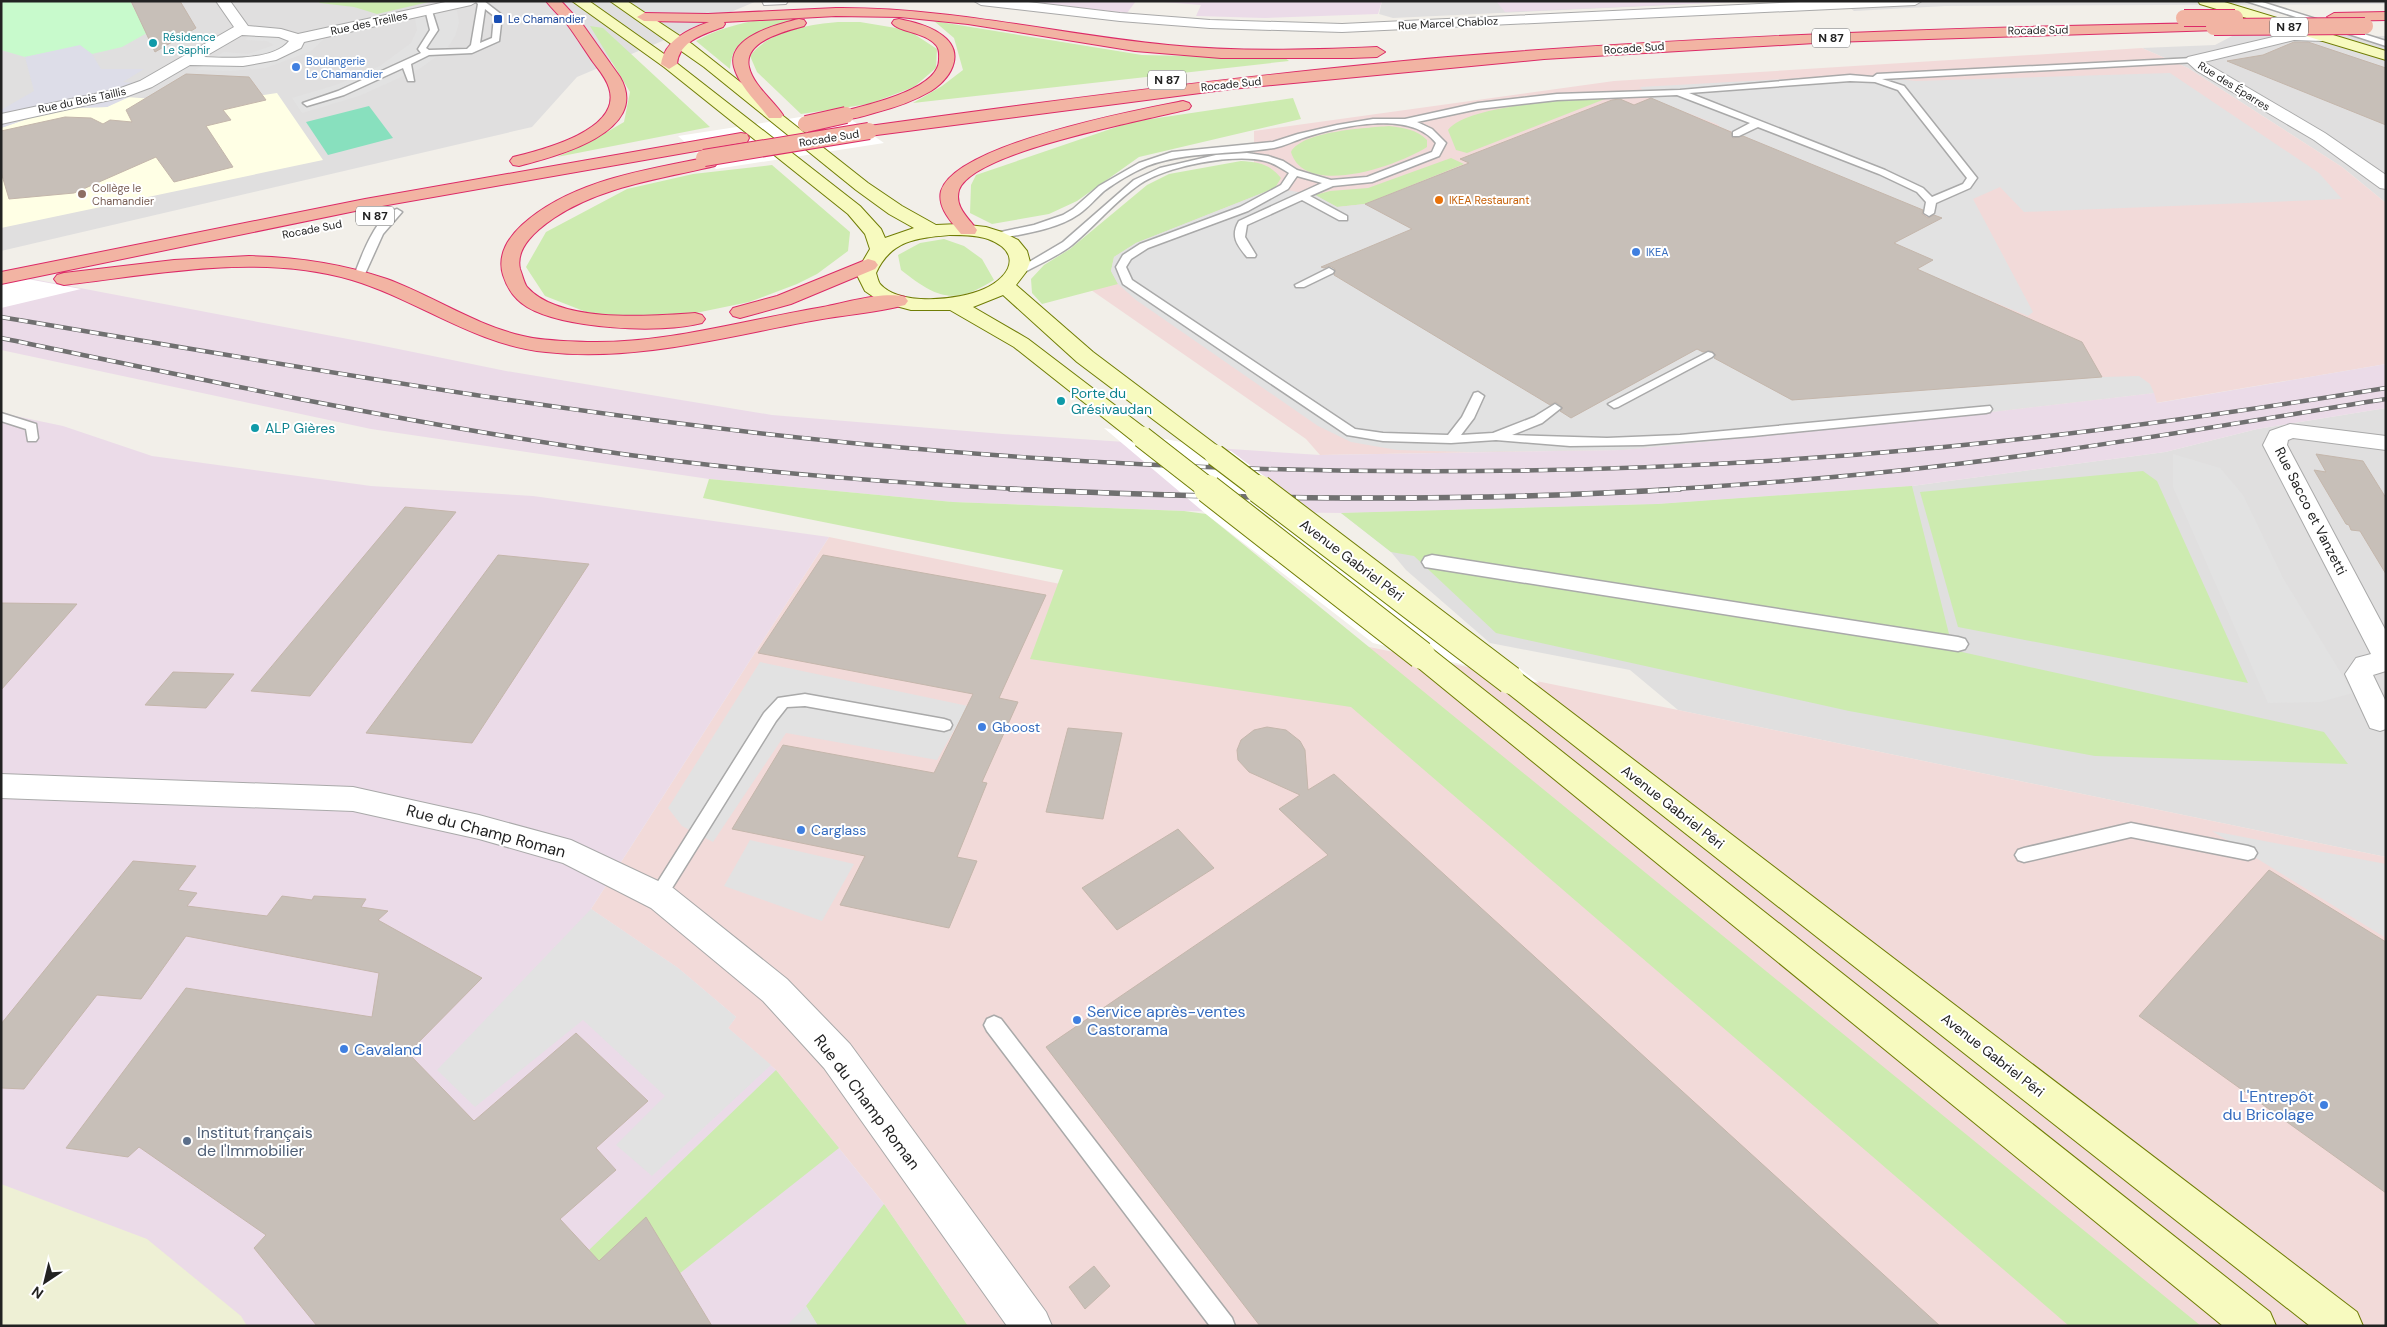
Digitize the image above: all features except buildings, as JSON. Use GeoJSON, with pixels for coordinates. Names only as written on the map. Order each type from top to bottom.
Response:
{"type":"FeatureCollection","features":[{"type":"Feature","properties":{"kind":"highway"},"geometry":{"type":"LineString","coordinates":[[207,235],[548,153],[576,142],[596,130],[607,122],[618,108],[619,98],[616,84],[578,28],[553,1]]}},
{"type":"Feature","properties":{"kind":"highway"},"geometry":{"type":"LineString","coordinates":[[644,17],[682,20],[824,12],[900,13],[1086,39],[1197,52],[1263,54],[1481,49]]}},
{"type":"Feature","properties":{"kind":"highway","name":"Rocade Sud"},"geometry":{"type":"LineString","coordinates":[[4,282],[56,281],[397,212],[701,156],[741,138],[850,118],[1180,78],[1481,49],[1767,30],[2012,21],[2386,16]]}},
{"type":"Feature","properties":{"kind":"highway"},"geometry":{"type":"LineString","coordinates":[[669,64],[669,58],[679,43],[710,26],[746,17]]}},
{"type":"Feature","properties":{"kind":"highway"},"geometry":{"type":"LineString","coordinates":[[775,115],[745,73],[740,61],[746,48],[778,29],[828,19],[871,19],[918,28],[934,36],[945,46],[948,57],[945,70],[927,86],[899,100],[850,118]]}},
{"type":"Feature","properties":{"kind":"highway","name":"Rocade Sud"},"geometry":{"type":"LineString","coordinates":[[4,282],[207,235],[481,183],[701,156],[869,131],[1187,89],[1450,62],[1616,49],[1886,35],[2214,27],[2386,26]]}},
{"type":"Feature","properties":{"kind":"highway"},"geometry":{"type":"LineString","coordinates":[[968,230],[954,214],[951,207],[950,193],[959,177],[978,164],[992,158],[1074,132],[1155,112],[1450,62]]}},
{"type":"Feature","properties":{"kind":"highway"},"geometry":{"type":"LineString","coordinates":[[701,156],[656,174],[598,190],[548,214],[522,236],[510,258],[511,278],[518,288],[540,304],[570,316],[604,321],[671,321],[701,319],[755,308],[819,287],[874,258]]}},
{"type":"Feature","properties":{"kind":"highway"},"geometry":{"type":"LineString","coordinates":[[56,281],[242,262],[313,266],[359,276],[495,335],[530,344],[568,347],[662,341],[830,311],[898,301]]}},
{"type":"Feature","properties":{"kind":"main road"},"geometry":{"type":"LineString","coordinates":[[578,1],[669,64],[854,210],[874,232],[874,258],[867,274],[869,282],[885,296],[898,301],[935,306],[955,305],[992,294],[1012,278],[1020,260],[1017,251],[996,236],[968,230],[932,230],[912,234],[874,258]]}},
{"type":"Feature","properties":{"kind":"main road"},"geometry":{"type":"LineString","coordinates":[[618,1],[644,17],[775,115],[883,203],[932,230]]}},
{"type":"Feature","properties":{"kind":"main road"},"geometry":{"type":"LineString","coordinates":[[2205,1],[2323,36],[2385,52]]}},
{"type":"Feature","properties":{"kind":"main road","name":"Avenue Gabriel Péri"},"geometry":{"type":"LineString","coordinates":[[1012,278],[1085,357],[1510,680],[2343,1326]]}},
{"type":"Feature","properties":{"kind":"main road"},"geometry":{"type":"LineString","coordinates":[[955,305],[1021,343],[1421,655],[2256,1326]]}},
{"type":"Feature","properties":{"kind":"street"},"geometry":{"type":"LineString","coordinates":[[186,60],[244,63],[288,50],[296,45],[297,39],[281,33],[239,30],[240,27],[223,1]]}},
{"type":"Feature","properties":{"kind":"street","name":"Rue Marcel Chabloz"},"geometry":{"type":"LineString","coordinates":[[981,1],[1201,24],[1342,28],[1915,1]]}},
{"type":"Feature","properties":{"kind":"street","name":"Rue des Treilles"},"geometry":{"type":"LineString","coordinates":[[297,39],[477,2]]}},
{"type":"Feature","properties":{"kind":"street","name":"Rue du Bois Taillis"},"geometry":{"type":"LineString","coordinates":[[1,119],[122,93],[146,84],[239,30]]}},
{"type":"Feature","properties":{"kind":"street","name":"Rue des Éparres"},"geometry":{"type":"LineString","coordinates":[[2193,60],[2294,36],[2323,36]]}},
{"type":"Feature","properties":{"kind":"street","name":"Rue des Éparres"},"geometry":{"type":"LineString","coordinates":[[2193,60],[2202,68],[2325,140],[2386,184]]}},
{"type":"Feature","properties":{"kind":"street","name":"Rue Sacco et Vanzetti"},"geometry":{"type":"LineString","coordinates":[[2386,443],[2290,431],[2278,436],[2276,445],[2386,659]]}},
{"type":"Feature","properties":{"kind":"street"},"geometry":{"type":"LineString","coordinates":[[1432,562],[1958,644]]}},
{"type":"Feature","properties":{"kind":"street"},"geometry":{"type":"LineString","coordinates":[[2380,720],[2359,674],[2366,664],[2386,659]]}},
{"type":"Feature","properties":{"kind":"street","name":"Rue du Champ Roman"},"geometry":{"type":"LineString","coordinates":[[1,786],[353,799],[479,827],[571,853],[658,896],[775,990],[837,1056],[1032,1326]]}},
{"type":"Feature","properties":{"kind":"lane"},"geometry":{"type":"LineString","coordinates":[[2250,1],[2385,52]]}},
{"type":"Feature","properties":{"kind":"lane"},"geometry":{"type":"LineString","coordinates":[[307,103],[350,89],[427,53],[469,51],[496,39],[498,15],[477,2],[475,46],[469,51]]}},
{"type":"Feature","properties":{"kind":"lane"},"geometry":{"type":"LineString","coordinates":[[427,53],[422,49],[434,30],[428,11]]}},
{"type":"Feature","properties":{"kind":"lane"},"geometry":{"type":"LineString","coordinates":[[996,236],[1036,228],[1067,217],[1077,211],[1102,188],[1142,165],[1172,155],[1275,145],[1319,131],[1418,120],[1478,106],[1557,97],[1678,92],[1850,78],[2193,60]]}},
{"type":"Feature","properties":{"kind":"lane"},"geometry":{"type":"LineString","coordinates":[[406,62],[411,79]]}},
{"type":"Feature","properties":{"kind":"lane"},"geometry":{"type":"LineString","coordinates":[[1850,78],[1876,80],[1901,88],[1972,178],[1967,186],[1931,201]]}},
{"type":"Feature","properties":{"kind":"lane"},"geometry":{"type":"LineString","coordinates":[[1678,92],[1882,172],[1920,190],[1931,201]]}},
{"type":"Feature","properties":{"kind":"lane"},"geometry":{"type":"LineString","coordinates":[[1402,121],[1418,125],[1442,127],[1478,106]]}},
{"type":"Feature","properties":{"kind":"lane"},"geometry":{"type":"LineString","coordinates":[[1736,134],[1758,123]]}},
{"type":"Feature","properties":{"kind":"lane"},"geometry":{"type":"LineString","coordinates":[[1252,255],[1239,241],[1238,233],[1243,223],[1331,183],[1369,180],[1436,154],[1441,143],[1442,127]]}},
{"type":"Feature","properties":{"kind":"lane"},"geometry":{"type":"LineString","coordinates":[[1012,278],[1066,244],[1137,182],[1163,170],[1216,158],[1247,156],[1265,158],[1280,163],[1294,172],[1331,183]]}},
{"type":"Feature","properties":{"kind":"lane"},"geometry":{"type":"LineString","coordinates":[[1294,172],[1285,187],[1244,209],[1144,246],[1127,257],[1121,267],[1127,282],[1352,432],[1383,437],[1451,440],[1495,437],[1537,442],[1674,439],[1920,417],[1986,409]]}},
{"type":"Feature","properties":{"kind":"lane"},"geometry":{"type":"LineString","coordinates":[[1301,195],[1343,218]]}},
{"type":"Feature","properties":{"kind":"lane"},"geometry":{"type":"LineString","coordinates":[[1244,209],[1288,201]]}},
{"type":"Feature","properties":{"kind":"lane"},"geometry":{"type":"LineString","coordinates":[[1929,213],[1931,201]]}},
{"type":"Feature","properties":{"kind":"lane"},"geometry":{"type":"LineString","coordinates":[[359,276],[368,250],[379,230],[397,212]]}},
{"type":"Feature","properties":{"kind":"lane"},"geometry":{"type":"LineString","coordinates":[[1300,285],[1328,271]]}},
{"type":"Feature","properties":{"kind":"lane"},"geometry":{"type":"LineString","coordinates":[[1614,404],[1708,355]]}},
{"type":"Feature","properties":{"kind":"lane"},"geometry":{"type":"LineString","coordinates":[[1451,440],[1468,418],[1478,396]]}},
{"type":"Feature","properties":{"kind":"lane"},"geometry":{"type":"LineString","coordinates":[[1495,437],[1538,420],[1555,408]]}},
{"type":"Feature","properties":{"kind":"lane"},"geometry":{"type":"LineString","coordinates":[[1,417],[32,427],[32,438]]}},
{"type":"Feature","properties":{"kind":"lane"},"geometry":{"type":"LineString","coordinates":[[658,896],[782,702],[806,700],[944,725]]}},
{"type":"Feature","properties":{"kind":"lane"},"geometry":{"type":"LineString","coordinates":[[2024,855],[2131,830],[2248,853]]}},
{"type":"Feature","properties":{"kind":"lane"},"geometry":{"type":"LineString","coordinates":[[994,1025],[1224,1326]]}},
{"type":"Feature","properties":{"kind":"shaded area"},"geometry":{"type":"Polygon","coordinates":[[[1,1],[757,1],[577,77],[532,127],[1,251],[1,1]]]}},
{"type":"Feature","properties":{"kind":"shaded area"},"geometry":{"type":"Polygon","coordinates":[[[1022,1],[1136,1],[1127,13],[1022,1]]]}},
{"type":"Feature","properties":{"kind":"shaded area"},"geometry":{"type":"Polygon","coordinates":[[[1151,1],[1382,1],[1378,14],[1265,18],[1196,16],[1201,5],[1151,1]]]}},
{"type":"Feature","properties":{"kind":"shaded area"},"geometry":{"type":"Polygon","coordinates":[[[1382,1],[1754,1],[1393,18],[1379,14],[1382,1]]]}},
{"type":"Feature","properties":{"kind":"shaded area"},"geometry":{"type":"Polygon","coordinates":[[[1496,1],[1754,1],[1505,12],[1496,1]]]}},
{"type":"Feature","properties":{"kind":"shaded area"},"geometry":{"type":"Polygon","coordinates":[[[1841,1],[2386,1],[2386,4],[1945,6],[1854,11],[1841,1]]]}},
{"type":"Feature","properties":{"kind":"shaded area"},"geometry":{"type":"Polygon","coordinates":[[[457,10],[459,23],[455,36],[446,50],[419,69],[359,96],[302,113],[292,98],[336,85],[380,66],[411,43],[417,30],[415,18],[457,10]]]}},
{"type":"Feature","properties":{"kind":"shaded area"},"geometry":{"type":"Polygon","coordinates":[[[251,34],[280,37],[289,40],[281,49],[263,56],[236,60],[215,57],[224,52],[248,54],[274,45],[267,41],[245,40],[251,34]]]}},
{"type":"Feature","properties":{"kind":"shaded area"},"geometry":{"type":"Polygon","coordinates":[[[2236,34],[2386,36],[2386,203],[2342,167],[2188,68],[2142,48],[2215,45],[2236,34]]]}},
{"type":"Feature","properties":{"kind":"shaded area"},"geometry":{"type":"Polygon","coordinates":[[[321,36],[323,40],[311,51],[266,68],[231,71],[195,70],[206,64],[239,66],[261,64],[293,53],[310,38],[321,36]]]}},
{"type":"Feature","properties":{"kind":"shaded area"},"geometry":{"type":"Polygon","coordinates":[[[80,45],[92,54],[101,69],[144,69],[123,82],[156,85],[107,107],[72,108],[44,113],[1,128],[1,110],[34,91],[25,57],[80,45]]]}},
{"type":"Feature","properties":{"kind":"shaded area"},"geometry":{"type":"Polygon","coordinates":[[[2142,48],[2188,68],[2342,167],[2386,203],[2386,364],[2156,403],[2153,393],[1932,419],[1622,450],[1320,455],[1306,439],[1081,283],[1088,254],[1254,183],[1254,131],[1614,81],[2142,48]]]}},
{"type":"Feature","properties":{"kind":"shaded area"},"geometry":{"type":"Polygon","coordinates":[[[2170,73],[2319,173],[2342,199],[2024,212],[2000,187],[1973,199],[2033,312],[2028,316],[1967,291],[2082,342],[2102,377],[2139,376],[2150,384],[2154,393],[1932,419],[1622,450],[1470,452],[1397,450],[1351,442],[1318,426],[1136,300],[1118,284],[1111,271],[1114,257],[1136,243],[1275,188],[1315,195],[1337,207],[1365,204],[1412,229],[1928,225],[1941,218],[1719,125],[1651,99],[1640,87],[1858,75],[1916,81],[2170,73]]]}},
{"type":"Feature","properties":{"kind":"shaded area","name":"Collège le Chamandier"},"geometry":{"type":"Polygon","coordinates":[[[277,93],[323,160],[1,228],[1,128],[44,113],[72,108],[107,107],[126,97],[211,103],[277,93]]]}},
{"type":"Feature","properties":{"kind":"shaded area"},"geometry":{"type":"Polygon","coordinates":[[[1,273],[506,371],[772,415],[1003,434],[1320,455],[1622,450],[1932,419],[2154,393],[2157,403],[2386,364],[2386,408],[2257,429],[2165,452],[1912,486],[1658,504],[1341,513],[1184,511],[953,502],[709,479],[371,429],[1,350],[1,273]]]}},
{"type":"Feature","properties":{"kind":"shaded area"},"geometry":{"type":"Polygon","coordinates":[[[2386,408],[2386,857],[1678,710],[1630,670],[1490,643],[1406,570],[1391,552],[1341,513],[1658,504],[1912,486],[2165,452],[2257,429],[2386,408]]]}},
{"type":"Feature","properties":{"kind":"shaded area"},"geometry":{"type":"Polygon","coordinates":[[[1,413],[63,426],[152,456],[371,486],[533,496],[829,537],[591,909],[678,968],[736,1017],[728,1028],[776,1070],[884,1204],[968,1326],[1,1326],[1,413]]]}},
{"type":"Feature","properties":{"kind":"shaded area"},"geometry":{"type":"Polygon","coordinates":[[[2173,454],[2220,468],[2243,495],[2283,578],[2353,693],[2320,702],[2268,703],[2173,487],[2173,454]]]}},
{"type":"Feature","properties":{"kind":"shaded area"},"geometry":{"type":"Polygon","coordinates":[[[829,537],[2386,857],[2386,1326],[968,1326],[884,1204],[776,1070],[728,1028],[736,1017],[678,968],[591,909],[829,537]]]}},
{"type":"Feature","properties":{"kind":"shaded area"},"geometry":{"type":"Polygon","coordinates":[[[760,662],[968,706],[937,760],[786,733],[713,842],[682,826],[668,808],[760,662]]]}},
{"type":"Feature","properties":{"kind":"shaded area"},"geometry":{"type":"Polygon","coordinates":[[[2212,831],[2386,864],[2386,938],[2248,853],[2212,831]]]}},
{"type":"Feature","properties":{"kind":"shaded area"},"geometry":{"type":"Polygon","coordinates":[[[750,840],[854,864],[822,921],[724,886],[750,840]]]}},
{"type":"Feature","properties":{"kind":"shaded area"},"geometry":{"type":"Polygon","coordinates":[[[591,909],[678,968],[736,1017],[728,1028],[771,1065],[652,1176],[616,1145],[665,1096],[583,1020],[475,1107],[437,1070],[591,909]]]}},
{"type":"Feature","properties":{"kind":"shaded area"},"geometry":{"type":"Polygon","coordinates":[[[1,1184],[147,1239],[241,1316],[247,1326],[1,1326],[1,1184]]]}},
{"type":"Feature","properties":{"kind":"shaded area"},"geometry":{"type":"Polygon","coordinates":[[[806,1306],[818,1326],[786,1326],[806,1306]]]}},
{"type":"Feature","properties":{"kind":"green space"},"geometry":{"type":"Polygon","coordinates":[[[1,1],[130,1],[147,33],[122,47],[92,54],[80,46],[25,57],[1,50],[1,1]]]}},
{"type":"Feature","properties":{"kind":"green space"},"geometry":{"type":"Polygon","coordinates":[[[318,1],[433,1],[377,14],[354,7],[320,3],[318,1]]]}},
{"type":"Feature","properties":{"kind":"green space"},"geometry":{"type":"Polygon","coordinates":[[[816,15],[774,26],[744,40],[735,49],[730,69],[696,41],[709,34],[738,24],[769,18],[816,15]]]}},
{"type":"Feature","properties":{"kind":"green space"},"geometry":{"type":"Polygon","coordinates":[[[934,21],[1142,55],[1285,58],[1289,61],[913,103],[942,86],[963,70],[954,38],[934,21]]]}},
{"type":"Feature","properties":{"kind":"green space"},"geometry":{"type":"Polygon","coordinates":[[[838,22],[860,22],[908,30],[937,49],[936,68],[914,87],[869,104],[801,114],[757,72],[750,56],[768,40],[790,30],[838,22]]]}},
{"type":"Feature","properties":{"kind":"green space"},"geometry":{"type":"Polygon","coordinates":[[[590,26],[603,28],[710,127],[557,157],[590,142],[624,122],[630,92],[590,26]]]}},
{"type":"Feature","properties":{"kind":"green space"},"geometry":{"type":"Polygon","coordinates":[[[1610,97],[1467,153],[1456,150],[1448,130],[1459,121],[1477,114],[1499,109],[1549,102],[1610,97]]]}},
{"type":"Feature","properties":{"kind":"green space"},"geometry":{"type":"Polygon","coordinates":[[[1293,98],[1301,119],[1139,157],[1077,201],[1049,214],[992,224],[970,213],[971,185],[976,175],[1131,122],[1293,98]]]}},
{"type":"Feature","properties":{"kind":"green space"},"geometry":{"type":"Polygon","coordinates":[[[369,106],[393,138],[328,155],[306,122],[369,106]]]}},
{"type":"Feature","properties":{"kind":"green space"},"geometry":{"type":"Polygon","coordinates":[[[1389,126],[1405,128],[1419,133],[1427,140],[1427,147],[1396,162],[1375,169],[1333,176],[1314,174],[1300,166],[1291,152],[1297,145],[1321,135],[1389,126]]]}},
{"type":"Feature","properties":{"kind":"green space"},"geometry":{"type":"Polygon","coordinates":[[[1451,158],[1464,164],[1365,204],[1337,207],[1315,195],[1330,191],[1368,188],[1451,158]]]}},
{"type":"Feature","properties":{"kind":"green space"},"geometry":{"type":"Polygon","coordinates":[[[1241,161],[1253,162],[1268,167],[1281,178],[1275,188],[1136,243],[1114,257],[1111,271],[1118,284],[1042,304],[1032,293],[1031,279],[1044,265],[1070,249],[1147,185],[1169,174],[1241,161]]]}},
{"type":"Feature","properties":{"kind":"green space"},"geometry":{"type":"Polygon","coordinates":[[[772,165],[850,232],[848,251],[817,274],[797,284],[749,302],[686,315],[594,315],[545,296],[526,267],[546,232],[627,189],[693,174],[772,165]]]}},
{"type":"Feature","properties":{"kind":"green space"},"geometry":{"type":"Polygon","coordinates":[[[944,239],[964,246],[982,259],[994,280],[967,293],[956,296],[946,295],[925,287],[901,270],[898,255],[920,243],[944,239]]]}},
{"type":"Feature","properties":{"kind":"green space"},"geometry":{"type":"Polygon","coordinates":[[[2143,471],[2157,481],[2248,683],[1958,627],[1920,492],[2143,471]]]}},
{"type":"Feature","properties":{"kind":"green space"},"geometry":{"type":"Polygon","coordinates":[[[709,479],[953,502],[1184,511],[1206,514],[2201,1326],[2069,1326],[1351,707],[1030,659],[1063,570],[703,498],[709,479]]]}},
{"type":"Feature","properties":{"kind":"green space"},"geometry":{"type":"Polygon","coordinates":[[[1912,486],[1953,650],[2324,732],[2348,764],[2095,756],[1849,711],[1496,633],[1414,556],[1391,552],[1341,513],[1658,504],[1912,486]]]}},
{"type":"Feature","properties":{"kind":"green space"},"geometry":{"type":"Polygon","coordinates":[[[776,1070],[839,1148],[679,1274],[599,1262],[589,1250],[776,1070]]]}},
{"type":"Feature","properties":{"kind":"green space"},"geometry":{"type":"Polygon","coordinates":[[[884,1204],[968,1326],[818,1326],[806,1306],[884,1204]]]}},
{"type":"Feature","properties":{"kind":"pier"},"geometry":{"type":"Polygon","coordinates":[[[839,111],[884,143],[716,169],[678,136],[839,111]]]}},
{"type":"Feature","properties":{"kind":"pier"},"geometry":{"type":"Polygon","coordinates":[[[1,274],[81,289],[1,308],[1,274]]]}},
{"type":"Feature","properties":{"kind":"pier"},"geometry":{"type":"Polygon","coordinates":[[[1104,428],[1231,451],[1539,683],[1373,643],[1206,514],[1104,428]]]}},
{"type":"Feature","properties":{"kind":"railway"},"geometry":{"type":"LineString","coordinates":[[1,317],[441,390],[773,435],[1016,457],[1281,469],[1546,470],[1679,466],[1812,458],[1944,447],[2110,429],[2386,388]]}},
{"type":"Feature","properties":{"kind":"railway"},"geometry":{"type":"LineString","coordinates":[[1,338],[363,411],[581,448],[751,470],[922,484],[1035,490]]}},
{"type":"Feature","properties":{"kind":"railway"},"geometry":{"type":"LineString","coordinates":[[1659,490],[1808,479],[1957,464],[2118,442],[2386,399]]}},
{"type":"Feature","properties":{"kind":"railway"},"geometry":{"type":"LineString","coordinates":[[1010,489],[1035,490]]}},
{"type":"Feature","properties":{"kind":"railway"},"geometry":{"type":"LineString","coordinates":[[1659,490],[1680,489]]}},
{"type":"Feature","properties":{"kind":"railway"},"geometry":{"type":"LineString","coordinates":[[1035,490],[1345,498],[1512,496],[1659,490]]}},
{"type":"Feature","properties":{"kind":"place","name":"Le Chamandier"},"geometry":{"type":"Point","coordinates":[498,19]}},
{"type":"Feature","properties":{"kind":"place","name":"Résidence Le Saphir"},"geometry":{"type":"Point","coordinates":[153,43]}},
{"type":"Feature","properties":{"kind":"place","name":"Boulangerie Le Chamandier"},"geometry":{"type":"Point","coordinates":[296,67]}},
{"type":"Feature","properties":{"kind":"place","name":"Collège le Chamandier"},"geometry":{"type":"Point","coordinates":[82,194]}},
{"type":"Feature","properties":{"kind":"place","name":"IKEA Restaurant"},"geometry":{"type":"Point","coordinates":[1439,200]}},
{"type":"Feature","properties":{"kind":"place","name":"IKEA"},"geometry":{"type":"Point","coordinates":[1636,252]}},
{"type":"Feature","properties":{"kind":"place","name":"Porte du Grésivaudan"},"geometry":{"type":"Point","coordinates":[1061,401]}},
{"type":"Feature","properties":{"kind":"place","name":"ALP Gières"},"geometry":{"type":"Point","coordinates":[255,428]}},
{"type":"Feature","properties":{"kind":"place","name":"Gboost"},"geometry":{"type":"Point","coordinates":[982,727]}},
{"type":"Feature","properties":{"kind":"place","name":"Carglass"},"geometry":{"type":"Point","coordinates":[801,830]}},
{"type":"Feature","properties":{"kind":"place","name":"Service après-ventes Castorama"},"geometry":{"type":"Point","coordinates":[1077,1020]}},
{"type":"Feature","properties":{"kind":"place","name":"Cavaland"},"geometry":{"type":"Point","coordinates":[344,1049]}},
{"type":"Feature","properties":{"kind":"place","name":"L'Entrepôt du Bricolage"},"geometry":{"type":"Point","coordinates":[2324,1105]}},
{"type":"Feature","properties":{"kind":"place","name":"Institut français de l'Immobilier"},"geometry":{"type":"Point","coordinates":[187,1141]}}]}
